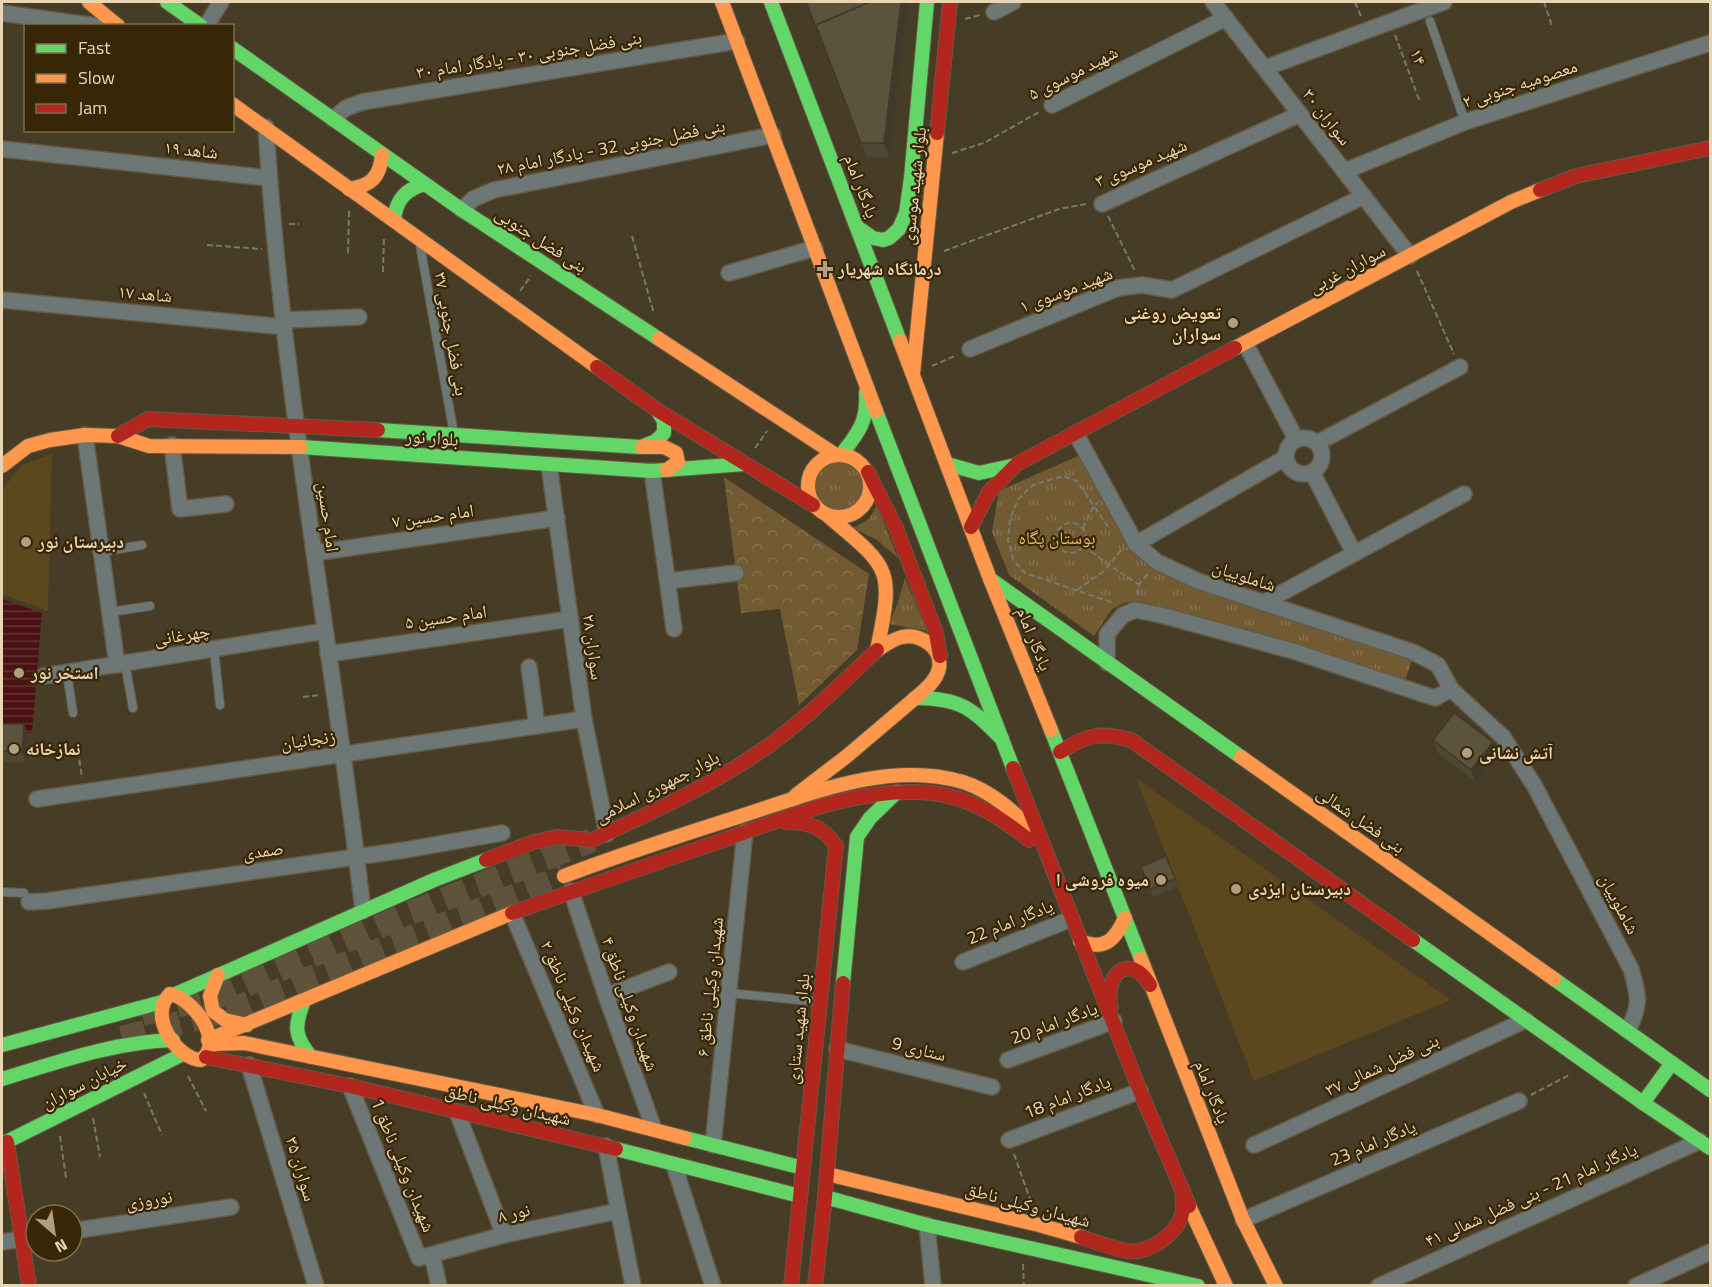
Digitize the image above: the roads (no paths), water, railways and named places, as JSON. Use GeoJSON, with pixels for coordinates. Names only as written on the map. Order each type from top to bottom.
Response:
{"type":"FeatureCollection","features":[{"type":"Feature","properties":{"kind":"main road"},"geometry":{"type":"LineString","coordinates":[[89,2],[116,24]]}},
{"type":"Feature","properties":{"kind":"main road"},"geometry":{"type":"LineString","coordinates":[[167,2],[198,24]]}},
{"type":"Feature","properties":{"kind":"main road"},"geometry":{"type":"LineString","coordinates":[[722,2],[865,383],[1071,919],[1140,1090],[1226,1286]]}},
{"type":"Feature","properties":{"kind":"main road","name":"یادگار امام"},"geometry":{"type":"LineString","coordinates":[[771,2],[990,579],[1243,1220],[1276,1286]]}},
{"type":"Feature","properties":{"kind":"main road","name":"بلوار شهید موسوی"},"geometry":{"type":"LineString","coordinates":[[857,227],[869,239],[879,240],[890,238],[903,222],[911,176],[927,2]]}},
{"type":"Feature","properties":{"kind":"main road","name":"بلوار شهید موسوی"},"geometry":{"type":"LineString","coordinates":[[913,374],[950,2]]}},
{"type":"Feature","properties":{"kind":"main road","name":"بنی فضل جنوبی"},"geometry":{"type":"LineString","coordinates":[[234,49],[462,210],[838,455]]}},
{"type":"Feature","properties":{"kind":"main road"},"geometry":{"type":"LineString","coordinates":[[234,105],[657,410],[828,516],[870,552],[887,579],[886,602],[877,650]]}},
{"type":"Feature","properties":{"kind":"main road","name":"سواران غربی"},"geometry":{"type":"LineString","coordinates":[[1017,464],[1511,202],[1575,176],[1710,148]]}},
{"type":"Feature","properties":{"kind":"main road"},"geometry":{"type":"LineString","coordinates":[[349,189],[363,188],[375,180],[381,168],[382,155]]}},
{"type":"Feature","properties":{"kind":"main road"},"geometry":{"type":"LineString","coordinates":[[394,219],[395,207],[401,195],[411,187],[424,184]]}},
{"type":"Feature","properties":{"kind":"main road"},"geometry":{"type":"LineString","coordinates":[[838,455],[863,425],[867,415],[865,383]]}},
{"type":"Feature","properties":{"kind":"main road"},"geometry":{"type":"LineString","coordinates":[[641,447],[656,441],[664,433],[664,421],[657,410]]}},
{"type":"Feature","properties":{"kind":"main road","name":"بلوار نور"},"geometry":{"type":"LineString","coordinates":[[118,436],[148,419],[297,425],[641,447],[660,446],[676,453],[678,462],[675,466],[659,470]]}},
{"type":"Feature","properties":{"kind":"main road","name":"بلوار نور"},"geometry":{"type":"LineString","coordinates":[[2,464],[28,446],[85,435],[118,436],[149,446],[298,447],[549,465],[659,470],[744,464]]}},
{"type":"Feature","properties":{"kind":"main road"},"geometry":{"type":"LineString","coordinates":[[789,800],[828,772],[926,688],[937,674],[940,660],[936,633],[896,528],[868,472],[855,459],[838,455],[825,458],[810,473],[807,484],[808,495],[813,505]]}},
{"type":"Feature","properties":{"kind":"main road"},"geometry":{"type":"LineString","coordinates":[[947,464],[972,474],[985,475],[1017,464]]}},
{"type":"Feature","properties":{"kind":"main road"},"geometry":{"type":"LineString","coordinates":[[971,527],[978,507],[990,489],[1017,464]]}},
{"type":"Feature","properties":{"kind":"main road"},"geometry":{"type":"LineString","coordinates":[[828,516],[839,518],[859,511],[870,494],[871,483],[868,472]]}},
{"type":"Feature","properties":{"kind":"main road","name":"بنی فضل شمالی"},"geometry":{"type":"LineString","coordinates":[[990,579],[1710,1090]]}},
{"type":"Feature","properties":{"kind":"main road","name":"بلوار جمهوری اسلامی"},"geometry":{"type":"LineString","coordinates":[[162,1002],[170,994],[176,994],[434,880],[534,842],[557,837],[592,840],[689,794],[776,740],[815,708],[877,650],[896,638],[903,636],[918,638],[930,645],[940,660]]}},
{"type":"Feature","properties":{"kind":"main road"},"geometry":{"type":"LineString","coordinates":[[915,698],[940,697],[958,701],[1004,740]]}},
{"type":"Feature","properties":{"kind":"main road"},"geometry":{"type":"LineString","coordinates":[[1060,752],[1077,741],[1095,734],[1112,733],[1131,740],[1705,1145]]}},
{"type":"Feature","properties":{"kind":"main road"},"geometry":{"type":"LineString","coordinates":[[564,876],[692,830],[834,786],[878,778],[950,779],[974,786],[1014,811],[1039,837]]}},
{"type":"Feature","properties":{"kind":"main road"},"geometry":{"type":"LineString","coordinates":[[2,1046],[162,1002],[161,1015],[181,1055],[199,1061],[208,1047],[248,1025],[512,913],[825,805],[866,796],[897,792],[927,792],[956,796],[986,808],[1014,827],[1047,856]]}},
{"type":"Feature","properties":{"kind":"main road"},"geometry":{"type":"LineString","coordinates":[[815,1286],[837,1049],[848,831],[870,818],[897,792]]}},
{"type":"Feature","properties":{"kind":"main road"},"geometry":{"type":"LineString","coordinates":[[775,822],[801,822],[822,828],[829,834],[836,846]]}},
{"type":"Feature","properties":{"kind":"main road","name":"بلوار شهید ستاری"},"geometry":{"type":"LineString","coordinates":[[791,1286],[836,835],[848,831]]}},
{"type":"Feature","properties":{"kind":"main road"},"geometry":{"type":"LineString","coordinates":[[1080,941],[1091,946],[1101,945],[1111,940],[1119,932],[1125,918]]}},
{"type":"Feature","properties":{"kind":"main road"},"geometry":{"type":"LineString","coordinates":[[1114,1021],[1108,994],[1115,975],[1128,968],[1135,969],[1142,973],[1152,990]]}},
{"type":"Feature","properties":{"kind":"main road"},"geometry":{"type":"LineString","coordinates":[[218,975],[210,989],[209,1003],[215,1015],[233,1024],[248,1025]]}},
{"type":"Feature","properties":{"kind":"main road"},"geometry":{"type":"LineString","coordinates":[[176,994],[185,998],[194,1007],[202,1020],[208,1047]]}},
{"type":"Feature","properties":{"kind":"main road"},"geometry":{"type":"LineString","coordinates":[[304,1001],[295,1023],[296,1037],[311,1057]]}},
{"type":"Feature","properties":{"kind":"main road"},"geometry":{"type":"LineString","coordinates":[[129,1010],[137,1011],[147,1023],[139,1042]]}},
{"type":"Feature","properties":{"kind":"main road"},"geometry":{"type":"LineString","coordinates":[[2,1079],[139,1042],[173,1040]]}},
{"type":"Feature","properties":{"kind":"main road","name":"شهیدان وکیلی ناطق"},"geometry":{"type":"LineString","coordinates":[[208,1047],[244,1043],[597,1115],[803,1168]]}},
{"type":"Feature","properties":{"kind":"main road","name":"شهیدان وکیلی ناطق"},"geometry":{"type":"LineString","coordinates":[[208,1047],[249,1065],[350,1086],[606,1146],[800,1196]]}},
{"type":"Feature","properties":{"kind":"main road","name":"خیابان سواران"},"geometry":{"type":"LineString","coordinates":[[4,1143],[181,1055]]}},
{"type":"Feature","properties":{"kind":"main road"},"geometry":{"type":"LineString","coordinates":[[1643,1103],[1672,1063]]}},
{"type":"Feature","properties":{"kind":"main road"},"geometry":{"type":"LineString","coordinates":[[4,1143],[24,1222]]}},
{"type":"Feature","properties":{"kind":"main road","name":"شهیدان وکیلی ناطق"},"geometry":{"type":"LineString","coordinates":[[827,1174],[1039,1225],[1128,1251],[1153,1246],[1173,1232],[1183,1210],[1183,1190]]}},
{"type":"Feature","properties":{"kind":"main road"},"geometry":{"type":"LineString","coordinates":[[866,1208],[864,1196],[870,1187],[875,1185]]}},
{"type":"Feature","properties":{"kind":"main road"},"geometry":{"type":"LineString","coordinates":[[825,1197],[927,1225],[1172,1283],[1198,1286]]}},
{"type":"Feature","properties":{"kind":"main road"},"geometry":{"type":"LineString","coordinates":[[28,1263],[28,1286]]}},
{"type":"Feature","properties":{"kind":"street"},"geometry":{"type":"LineString","coordinates":[[207,24],[221,2]]}},
{"type":"Feature","properties":{"kind":"street"},"geometry":{"type":"LineString","coordinates":[[993,12],[1013,2]]}},
{"type":"Feature","properties":{"kind":"street","name":"سواران ۳۰"},"geometry":{"type":"LineString","coordinates":[[1214,2],[1410,256]]}},
{"type":"Feature","properties":{"kind":"street"},"geometry":{"type":"LineString","coordinates":[[1265,68],[1444,2]]}},
{"type":"Feature","properties":{"kind":"street"},"geometry":{"type":"LineString","coordinates":[[2,13],[82,24]]}},
{"type":"Feature","properties":{"kind":"street","name":"شهید موسوی ۵"},"geometry":{"type":"LineString","coordinates":[[1052,105],[1226,18]]}},
{"type":"Feature","properties":{"kind":"street","name":"بنی فضل جنوبی ۳۰ - یادگار امام ۳۰"},"geometry":{"type":"LineString","coordinates":[[333,119],[346,108],[362,102],[737,41]]}},
{"type":"Feature","properties":{"kind":"street","name":"معصومیه جنوبی ۲"},"geometry":{"type":"LineString","coordinates":[[1345,171],[1465,122],[1710,43]]}},
{"type":"Feature","properties":{"kind":"street","name":"شهید موسوی ۳"},"geometry":{"type":"LineString","coordinates":[[1102,204],[1300,114]]}},
{"type":"Feature","properties":{"kind":"street","name":"امام حسین"},"geometry":{"type":"LineString","coordinates":[[266,127],[269,178],[298,447],[363,910]]}},
{"type":"Feature","properties":{"kind":"street","name":"بنی فضل جنوبی 32 - یادگار امام ۲۸"},"geometry":{"type":"LineString","coordinates":[[462,210],[473,199],[494,190],[773,135]]}},
{"type":"Feature","properties":{"kind":"street","name":"شاهد ۱۹"},"geometry":{"type":"LineString","coordinates":[[2,149],[269,178]]}},
{"type":"Feature","properties":{"kind":"street","name":"شهید موسوی ۱"},"geometry":{"type":"LineString","coordinates":[[970,349],[1118,288],[1142,285],[1172,290],[1364,196]]}},
{"type":"Feature","properties":{"kind":"street"},"geometry":{"type":"LineString","coordinates":[[729,273],[815,248]]}},
{"type":"Feature","properties":{"kind":"street","name":"شاهد ۱۷"},"geometry":{"type":"LineString","coordinates":[[2,300],[285,323],[359,317]]}},
{"type":"Feature","properties":{"kind":"street"},"geometry":{"type":"LineString","coordinates":[[1245,343],[1296,439]]}},
{"type":"Feature","properties":{"kind":"street"},"geometry":{"type":"LineString","coordinates":[[1317,443],[1460,367]]}},
{"type":"Feature","properties":{"kind":"street","name":"شاملوییان"},"geometry":{"type":"LineString","coordinates":[[1076,434],[1110,497],[1129,546],[1198,581],[1413,652],[1438,664],[1451,689],[1503,737],[1534,785],[1631,969],[1638,997],[1636,1014],[1628,1031]]}},
{"type":"Feature","properties":{"kind":"street"},"geometry":{"type":"LineString","coordinates":[[85,435],[109,612],[121,664]]}},
{"type":"Feature","properties":{"kind":"street"},"geometry":{"type":"LineString","coordinates":[[1307,437],[1317,443],[1322,453],[1320,464],[1311,472],[1300,474],[1290,468],[1285,458],[1287,447],[1296,439],[1307,437]]}},
{"type":"Feature","properties":{"kind":"street"},"geometry":{"type":"LineString","coordinates":[[172,445],[180,509],[226,504]]}},
{"type":"Feature","properties":{"kind":"street"},"geometry":{"type":"LineString","coordinates":[[1129,546],[1285,458]]}},
{"type":"Feature","properties":{"kind":"street","name":"سواران ۲۸"},"geometry":{"type":"LineString","coordinates":[[549,465],[584,719],[607,834]]}},
{"type":"Feature","properties":{"kind":"street"},"geometry":{"type":"LineString","coordinates":[[659,470],[667,581],[674,628]]}},
{"type":"Feature","properties":{"kind":"street"},"geometry":{"type":"LineString","coordinates":[[1311,472],[1354,553]]}},
{"type":"Feature","properties":{"kind":"street"},"geometry":{"type":"LineString","coordinates":[[1263,603],[1464,494]]}},
{"type":"Feature","properties":{"kind":"street","name":"امام حسین ۷"},"geometry":{"type":"LineString","coordinates":[[314,553],[556,518]]}},
{"type":"Feature","properties":{"kind":"street"},"geometry":{"type":"LineString","coordinates":[[667,581],[736,573]]}},
{"type":"Feature","properties":{"kind":"street"},"geometry":{"type":"LineString","coordinates":[[1107,663],[1107,634],[1123,615],[1135,610],[1293,651],[1435,699],[1451,689]]}},
{"type":"Feature","properties":{"kind":"street","name":"امام حسین ۵"},"geometry":{"type":"LineString","coordinates":[[328,654],[570,619]]}},
{"type":"Feature","properties":{"kind":"street","name":"چهرغانی"},"geometry":{"type":"LineString","coordinates":[[44,676],[325,631]]}},
{"type":"Feature","properties":{"kind":"street"},"geometry":{"type":"LineString","coordinates":[[529,667],[537,726]]}},
{"type":"Feature","properties":{"kind":"street","name":"زنجانیان"},"geometry":{"type":"LineString","coordinates":[[37,799],[584,719]]}},
{"type":"Feature","properties":{"kind":"street","name":"شهیدان وکیلی ناطق ۶"},"geometry":{"type":"LineString","coordinates":[[713,1145],[745,832]]}},
{"type":"Feature","properties":{"kind":"street","name":"صمدی"},"geometry":{"type":"LineString","coordinates":[[26,897],[47,901],[357,857],[502,833]]}},
{"type":"Feature","properties":{"kind":"street","name":"شهیدان وکیلی ناطق ۴"},"geometry":{"type":"LineString","coordinates":[[571,891],[654,1129]]}},
{"type":"Feature","properties":{"kind":"street","name":"شهیدان وکیلی ناطق ٢"},"geometry":{"type":"LineString","coordinates":[[512,913],[597,1115]]}},
{"type":"Feature","properties":{"kind":"street","name":"یادگار امام 22"},"geometry":{"type":"LineString","coordinates":[[963,962],[1071,919]]}},
{"type":"Feature","properties":{"kind":"street"},"geometry":{"type":"LineString","coordinates":[[606,996],[669,972]]}},
{"type":"Feature","properties":{"kind":"street","name":"بنی فضل شمالی ۳۷"},"geometry":{"type":"LineString","coordinates":[[1254,1145],[1526,1020]]}},
{"type":"Feature","properties":{"kind":"street","name":"یادگار امام 20"},"geometry":{"type":"LineString","coordinates":[[1008,1060],[1114,1021]]}},
{"type":"Feature","properties":{"kind":"street","name":"ستاری 9"},"geometry":{"type":"LineString","coordinates":[[837,1049],[992,1087]]}},
{"type":"Feature","properties":{"kind":"street","name":"سواران ۳۵"},"geometry":{"type":"LineString","coordinates":[[249,1065],[316,1286]]}},
{"type":"Feature","properties":{"kind":"street","name":"شهیدان وکیلی ناطق 1"},"geometry":{"type":"LineString","coordinates":[[350,1086],[439,1286]]}},
{"type":"Feature","properties":{"kind":"street","name":"یادگار امام 18"},"geometry":{"type":"LineString","coordinates":[[1009,1140],[1140,1090]]}},
{"type":"Feature","properties":{"kind":"street","name":"یادگار امام 23"},"geometry":{"type":"LineString","coordinates":[[1243,1220],[1519,1101]]}},
{"type":"Feature","properties":{"kind":"street"},"geometry":{"type":"LineString","coordinates":[[457,1112],[504,1235]]}},
{"type":"Feature","properties":{"kind":"street","name":"یادگار امام 21 - بنی فضل شمالی ۴۱"},"geometry":{"type":"LineString","coordinates":[[1379,1286],[1705,1145]]}},
{"type":"Feature","properties":{"kind":"street"},"geometry":{"type":"LineString","coordinates":[[606,1146],[633,1286]]}},
{"type":"Feature","properties":{"kind":"street"},"geometry":{"type":"LineString","coordinates":[[674,1165],[713,1286]]}},
{"type":"Feature","properties":{"kind":"street","name":"نوروزی"},"geometry":{"type":"LineString","coordinates":[[84,1229],[231,1207]]}},
{"type":"Feature","properties":{"kind":"street","name":"نور ۸"},"geometry":{"type":"LineString","coordinates":[[425,1257],[504,1235],[618,1210]]}},
{"type":"Feature","properties":{"kind":"street"},"geometry":{"type":"LineString","coordinates":[[927,1225],[933,1286]]}},
{"type":"Feature","properties":{"kind":"street"},"geometry":{"type":"LineString","coordinates":[[2,1242],[24,1239]]}},
{"type":"Feature","properties":{"kind":"street"},"geometry":{"type":"LineString","coordinates":[[1636,1286],[1710,1252]]}},
{"type":"Feature","properties":{"kind":"lane"},"geometry":{"type":"LineString","coordinates":[[1430,21],[1465,122]]}},
{"type":"Feature","properties":{"kind":"lane","name":"بنی فضل جنوبی ۳۷"},"geometry":{"type":"LineString","coordinates":[[418,239],[454,435]]}},
{"type":"Feature","properties":{"kind":"lane"},"geometry":{"type":"LineString","coordinates":[[101,552],[142,545]]}},
{"type":"Feature","properties":{"kind":"lane"},"geometry":{"type":"LineString","coordinates":[[109,612],[150,606]]}},
{"type":"Feature","properties":{"kind":"lane"},"geometry":{"type":"LineString","coordinates":[[214,649],[220,705]]}},
{"type":"Feature","properties":{"kind":"lane"},"geometry":{"type":"LineString","coordinates":[[121,664],[134,708]]}},
{"type":"Feature","properties":{"kind":"lane"},"geometry":{"type":"LineString","coordinates":[[67,673],[73,713]]}},
{"type":"Feature","properties":{"kind":"lane"},"geometry":{"type":"LineString","coordinates":[[2,892],[26,897]]}},
{"type":"Feature","properties":{"kind":"lane"},"geometry":{"type":"LineString","coordinates":[[729,993],[819,1002]]}},
{"type":"Feature","properties":{"kind":"tunnel"},"geometry":{"type":"LineString","coordinates":[[142,1014],[222,995],[405,915],[592,840]]}},
{"type":"Feature","properties":{"kind":"tunnel"},"geometry":{"type":"LineString","coordinates":[[122,1038],[228,1011],[564,876]]}},
{"type":"Feature","properties":{"kind":"place","name":"درمانگاه شهریار"},"geometry":{"type":"Point","coordinates":[825,269]}},
{"type":"Feature","properties":{"kind":"place","name":"تعویض روغنی سواران"},"geometry":{"type":"Point","coordinates":[1233,323]}},
{"type":"Feature","properties":{"kind":"place","name":"دبیرستان نور"},"geometry":{"type":"Point","coordinates":[26,542]}},
{"type":"Feature","properties":{"kind":"place","name":"استخر نور"},"geometry":{"type":"Point","coordinates":[19,673]}},
{"type":"Feature","properties":{"kind":"place","name":"نمازخانه"},"geometry":{"type":"Point","coordinates":[14,749]}},
{"type":"Feature","properties":{"kind":"place","name":"آتش نشانی"},"geometry":{"type":"Point","coordinates":[1467,753]}},
{"type":"Feature","properties":{"kind":"place","name":"میوه فروشی ا"},"geometry":{"type":"Point","coordinates":[1161,880]}},
{"type":"Feature","properties":{"kind":"place","name":"دبیرستان ایزدی"},"geometry":{"type":"Point","coordinates":[1236,889]}},
{"type":"Feature","properties":{"kind":"park label","name":"بوستان پگاه"},"geometry":{"type":"Point","coordinates":[1057,538]}}]}
